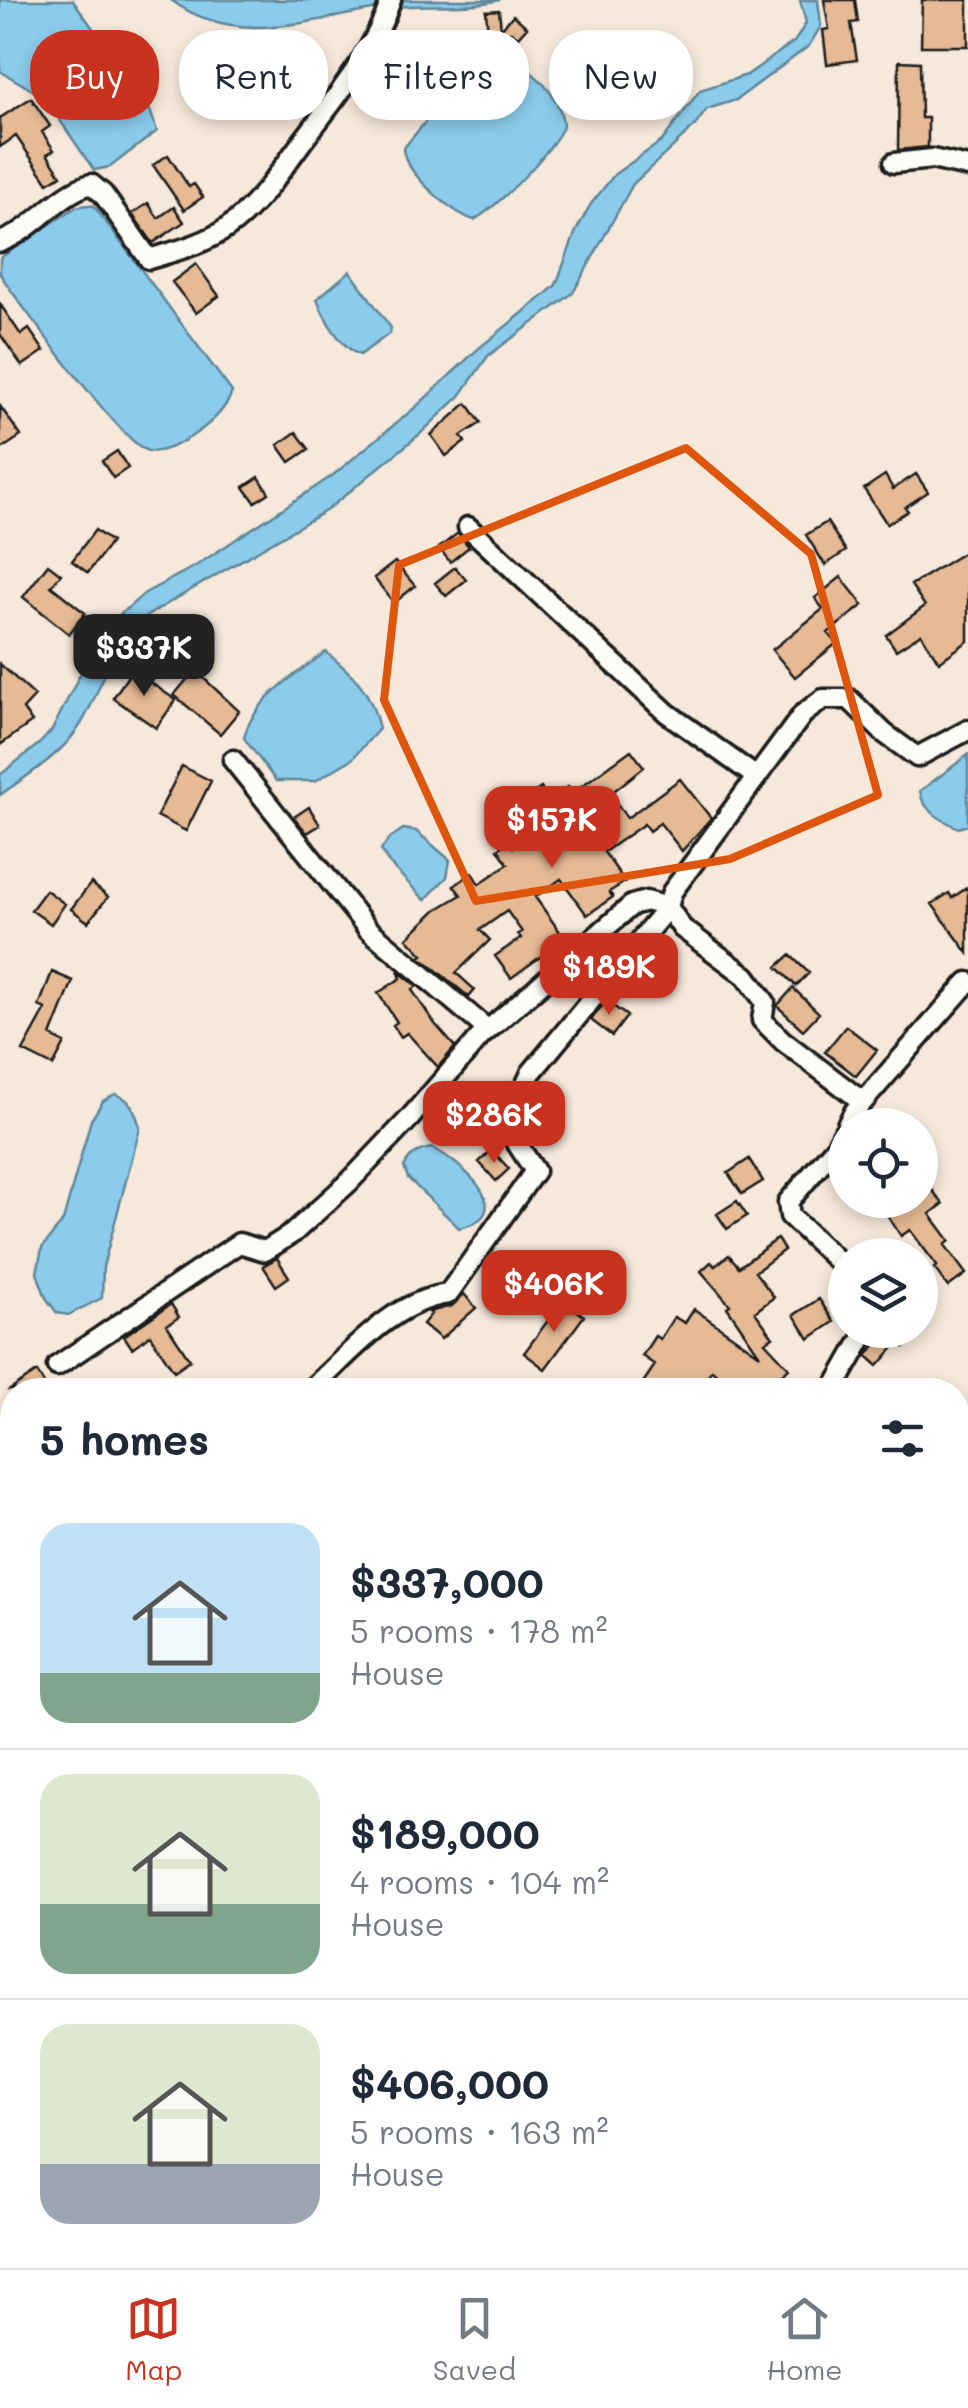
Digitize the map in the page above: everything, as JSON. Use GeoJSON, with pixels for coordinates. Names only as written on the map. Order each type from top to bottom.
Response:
{"type":"FeatureCollection","features":[{"type":"Feature","properties":{"kind":"street"},"geometry":{"type":"LineString","coordinates":[[0,242],[18,234],[66,196],[91,184],[149,259],[223,231],[243,216],[271,185],[366,54],[391,0]]}},
{"type":"Feature","properties":{"kind":"street"},"geometry":{"type":"LineString","coordinates":[[894,163],[932,159],[968,166]]}},
{"type":"Feature","properties":{"kind":"street"},"geometry":{"type":"LineString","coordinates":[[468,527],[668,713],[755,776]]}},
{"type":"Feature","properties":{"kind":"street"},"geometry":{"type":"LineString","coordinates":[[323,1378],[404,1306],[448,1294],[534,1171],[506,1127],[531,1073],[668,907],[672,892],[803,714],[823,699],[849,699],[884,733],[917,756],[968,730]]}},
{"type":"Feature","properties":{"kind":"street"},"geometry":{"type":"LineString","coordinates":[[233,760],[368,929],[488,1030]]}},
{"type":"Feature","properties":{"kind":"street"},"geometry":{"type":"LineString","coordinates":[[58,1366],[239,1243],[266,1251],[293,1234],[409,1119],[488,1030],[632,905],[646,901],[668,907],[682,928],[746,976],[765,1002],[762,1020],[783,1041],[863,1102]]}},
{"type":"Feature","properties":{"kind":"street"},"geometry":{"type":"LineString","coordinates":[[859,1108],[968,982]]}},
{"type":"Feature","properties":{"kind":"street"},"geometry":{"type":"LineString","coordinates":[[828,1156],[788,1202],[790,1216],[828,1252]]}},
{"type":"Feature","properties":{"kind":"street"},"geometry":{"type":"LineString","coordinates":[[840,1378],[858,1348]]}},
{"type":"Feature","properties":{"kind":"highlighted area"},"geometry":{"type":"Polygon","coordinates":[[[686,448],[811,554],[878,795],[730,859],[476,901],[384,700],[399,565],[686,448]]]}},
{"type":"Feature","properties":{"kind":"water"},"geometry":{"type":"Polygon","coordinates":[[[0,0],[73,0],[94,30],[30,30],[30,89],[0,71],[0,0]]]}},
{"type":"Feature","properties":{"kind":"water"},"geometry":{"type":"Polygon","coordinates":[[[171,0],[500,0],[386,8],[303,23],[248,27],[196,15],[171,0]]]}},
{"type":"Feature","properties":{"kind":"water"},"geometry":{"type":"Polygon","coordinates":[[[800,0],[818,0],[821,26],[809,46],[736,100],[707,109],[694,127],[633,184],[573,293],[488,356],[460,396],[327,510],[150,614],[134,628],[114,654],[74,735],[0,795],[0,775],[52,730],[92,651],[116,618],[145,593],[197,565],[332,476],[417,406],[556,285],[576,231],[591,204],[615,174],[662,141],[678,120],[693,120],[693,99],[700,90],[747,75],[795,41],[806,23],[800,0]]]}},
{"type":"Feature","properties":{"kind":"water"},"geometry":{"type":"Polygon","coordinates":[[[529,71],[549,91],[549,120],[562,120],[563,127],[547,151],[497,203],[474,220],[431,191],[412,170],[403,149],[427,120],[529,120],[529,71]]]}},
{"type":"Feature","properties":{"kind":"water"},"geometry":{"type":"Polygon","coordinates":[[[60,120],[153,120],[157,131],[110,167],[94,170],[60,120]]]}},
{"type":"Feature","properties":{"kind":"water"},"geometry":{"type":"Polygon","coordinates":[[[94,206],[232,392],[208,424],[167,449],[148,451],[118,425],[0,274],[0,258],[76,207],[94,206]]]}},
{"type":"Feature","properties":{"kind":"water"},"geometry":{"type":"Polygon","coordinates":[[[350,271],[391,328],[390,333],[360,355],[340,339],[317,299],[350,271]]]}},
{"type":"Feature","properties":{"kind":"water"},"geometry":{"type":"Polygon","coordinates":[[[326,652],[361,685],[379,729],[352,759],[315,781],[276,781],[244,738],[249,725],[277,689],[326,652]]]}},
{"type":"Feature","properties":{"kind":"water"},"geometry":{"type":"Polygon","coordinates":[[[968,755],[968,825],[958,828],[929,809],[920,791],[968,755]]]}},
{"type":"Feature","properties":{"kind":"water"},"geometry":{"type":"Polygon","coordinates":[[[403,829],[416,831],[450,860],[447,877],[425,900],[381,850],[403,829]]]}},
{"type":"Feature","properties":{"kind":"water"},"geometry":{"type":"Polygon","coordinates":[[[115,1094],[130,1103],[140,1128],[103,1267],[102,1298],[68,1315],[57,1313],[46,1298],[37,1273],[42,1248],[63,1221],[91,1120],[103,1101],[115,1094]]]}},
{"type":"Feature","properties":{"kind":"water"},"geometry":{"type":"Polygon","coordinates":[[[432,1148],[457,1164],[480,1188],[486,1211],[477,1221],[459,1228],[408,1178],[404,1167],[409,1159],[432,1148]]]}},
{"type":"Feature","properties":{"kind":"building"},"geometry":{"type":"Polygon","coordinates":[[[824,0],[855,0],[858,22],[851,23],[857,60],[827,64],[823,30],[829,29],[824,0]]]}},
{"type":"Feature","properties":{"kind":"building"},"geometry":{"type":"Polygon","coordinates":[[[922,0],[968,0],[968,46],[921,46],[922,0]]]}},
{"type":"Feature","properties":{"kind":"building"},"geometry":{"type":"Polygon","coordinates":[[[499,10],[501,29],[513,15],[527,27],[524,30],[488,30],[486,11],[499,10]]]}},
{"type":"Feature","properties":{"kind":"building"},"geometry":{"type":"Polygon","coordinates":[[[899,61],[920,62],[921,118],[928,118],[928,147],[898,150],[899,61]]]}},
{"type":"Feature","properties":{"kind":"building"},"geometry":{"type":"Polygon","coordinates":[[[30,99],[30,120],[46,120],[50,126],[42,132],[54,150],[47,154],[61,175],[48,183],[16,136],[0,147],[0,118],[30,99]]]}},
{"type":"Feature","properties":{"kind":"building"},"geometry":{"type":"Polygon","coordinates":[[[168,155],[189,187],[194,184],[203,197],[184,210],[153,165],[168,155]]]}},
{"type":"Feature","properties":{"kind":"building"},"geometry":{"type":"Polygon","coordinates":[[[148,203],[158,218],[174,207],[184,222],[153,243],[132,214],[148,203]]]}},
{"type":"Feature","properties":{"kind":"building"},"geometry":{"type":"Polygon","coordinates":[[[196,264],[219,296],[196,313],[172,282],[196,264]]]}},
{"type":"Feature","properties":{"kind":"building"},"geometry":{"type":"Polygon","coordinates":[[[0,304],[21,335],[29,329],[44,351],[22,366],[0,334],[0,304]]]}},
{"type":"Feature","properties":{"kind":"building"},"geometry":{"type":"Polygon","coordinates":[[[467,403],[481,423],[461,436],[465,442],[446,456],[431,435],[467,403]]]}},
{"type":"Feature","properties":{"kind":"building"},"geometry":{"type":"Polygon","coordinates":[[[0,406],[21,436],[0,450],[0,406]]]}},
{"type":"Feature","properties":{"kind":"building"},"geometry":{"type":"Polygon","coordinates":[[[296,432],[309,449],[290,462],[278,445],[296,432]]]}},
{"type":"Feature","properties":{"kind":"building"},"geometry":{"type":"Polygon","coordinates":[[[117,451],[128,468],[113,478],[102,461],[117,451]]]}},
{"type":"Feature","properties":{"kind":"building"},"geometry":{"type":"Polygon","coordinates":[[[916,474],[928,492],[887,524],[864,489],[885,475],[893,489],[916,474]]]}},
{"type":"Feature","properties":{"kind":"building"},"geometry":{"type":"Polygon","coordinates":[[[259,477],[269,493],[255,502],[244,487],[259,477]]]}},
{"type":"Feature","properties":{"kind":"building"},"geometry":{"type":"Polygon","coordinates":[[[827,522],[846,551],[825,565],[806,535],[827,522]]]}},
{"type":"Feature","properties":{"kind":"building"},"geometry":{"type":"Polygon","coordinates":[[[95,530],[111,542],[88,573],[72,561],[95,530]]]}},
{"type":"Feature","properties":{"kind":"building"},"geometry":{"type":"Polygon","coordinates":[[[458,533],[469,547],[450,562],[439,548],[458,533]]]}},
{"type":"Feature","properties":{"kind":"building"},"geometry":{"type":"Polygon","coordinates":[[[968,550],[968,641],[939,662],[921,634],[896,650],[886,635],[925,606],[911,585],[968,550]]]}},
{"type":"Feature","properties":{"kind":"building"},"geometry":{"type":"Polygon","coordinates":[[[395,562],[415,586],[394,603],[374,578],[395,562]]]}},
{"type":"Feature","properties":{"kind":"building"},"geometry":{"type":"Polygon","coordinates":[[[48,564],[61,574],[51,586],[85,613],[69,634],[23,597],[48,564]]]}},
{"type":"Feature","properties":{"kind":"building"},"geometry":{"type":"Polygon","coordinates":[[[455,567],[466,580],[446,596],[435,583],[455,567]]]}},
{"type":"Feature","properties":{"kind":"building"},"geometry":{"type":"Polygon","coordinates":[[[841,577],[863,605],[828,633],[837,643],[795,677],[772,650],[823,609],[815,598],[841,577]]]}},
{"type":"Feature","properties":{"kind":"building"},"geometry":{"type":"Polygon","coordinates":[[[202,616],[214,633],[197,644],[186,627],[202,616]]]}},
{"type":"Feature","properties":{"kind":"building"},"geometry":{"type":"Polygon","coordinates":[[[0,664],[35,696],[23,709],[32,722],[0,745],[0,664]]]}},
{"type":"Feature","properties":{"kind":"building"},"geometry":{"type":"Polygon","coordinates":[[[132,670],[176,700],[156,728],[113,698],[132,670]]]}},
{"type":"Feature","properties":{"kind":"building"},"geometry":{"type":"Polygon","coordinates":[[[195,670],[239,711],[220,734],[174,695],[195,670]]]}},
{"type":"Feature","properties":{"kind":"building"},"geometry":{"type":"Polygon","coordinates":[[[631,750],[644,767],[610,794],[627,818],[680,779],[711,818],[682,851],[660,823],[649,831],[644,824],[604,852],[625,882],[609,892],[613,897],[587,915],[561,879],[535,897],[565,939],[511,978],[495,956],[521,938],[518,934],[522,932],[507,911],[480,930],[490,940],[456,973],[475,990],[469,997],[420,957],[423,955],[407,938],[436,910],[461,895],[454,886],[472,873],[479,884],[508,864],[498,849],[509,842],[513,847],[547,823],[528,797],[541,788],[549,801],[568,787],[572,793],[631,750]]]}},
{"type":"Feature","properties":{"kind":"building"},"geometry":{"type":"Polygon","coordinates":[[[182,766],[211,781],[186,831],[157,816],[182,766]]]}},
{"type":"Feature","properties":{"kind":"building"},"geometry":{"type":"Polygon","coordinates":[[[309,807],[320,825],[307,833],[294,817],[309,807]]]}},
{"type":"Feature","properties":{"kind":"building"},"geometry":{"type":"Polygon","coordinates":[[[91,883],[108,897],[88,922],[71,909],[91,883]]]}},
{"type":"Feature","properties":{"kind":"building"},"geometry":{"type":"Polygon","coordinates":[[[968,887],[968,953],[932,904],[949,893],[952,898],[968,887]]]}},
{"type":"Feature","properties":{"kind":"building"},"geometry":{"type":"Polygon","coordinates":[[[46,890],[65,904],[51,924],[31,910],[46,890]]]}},
{"type":"Feature","properties":{"kind":"building"},"geometry":{"type":"Polygon","coordinates":[[[790,955],[809,973],[796,986],[777,967],[790,955]]]}},
{"type":"Feature","properties":{"kind":"building"},"geometry":{"type":"Polygon","coordinates":[[[398,971],[417,986],[412,990],[455,1047],[438,1067],[407,1033],[401,1037],[393,1025],[397,1022],[378,993],[401,978],[398,971]]]}},
{"type":"Feature","properties":{"kind":"building"},"geometry":{"type":"Polygon","coordinates":[[[52,972],[73,981],[51,1036],[65,1043],[53,1066],[23,1051],[46,1009],[39,1006],[52,972]]]}},
{"type":"Feature","properties":{"kind":"building"},"geometry":{"type":"Polygon","coordinates":[[[793,988],[819,1013],[803,1030],[777,1006],[793,988]]]}},
{"type":"Feature","properties":{"kind":"building"},"geometry":{"type":"Polygon","coordinates":[[[606,1001],[627,1016],[612,1036],[591,1020],[606,1001]]]}},
{"type":"Feature","properties":{"kind":"building"},"geometry":{"type":"Polygon","coordinates":[[[846,1026],[877,1050],[856,1076],[825,1052],[846,1026]]]}},
{"type":"Feature","properties":{"kind":"building"},"geometry":{"type":"Polygon","coordinates":[[[492,1150],[509,1169],[496,1181],[479,1162],[492,1150]]]}},
{"type":"Feature","properties":{"kind":"building"},"geometry":{"type":"Polygon","coordinates":[[[749,1159],[763,1181],[742,1194],[728,1173],[749,1159]]]}},
{"type":"Feature","properties":{"kind":"building"},"geometry":{"type":"Polygon","coordinates":[[[737,1201],[747,1216],[727,1229],[717,1214],[737,1201]]]}},
{"type":"Feature","properties":{"kind":"building"},"geometry":{"type":"Polygon","coordinates":[[[889,1218],[933,1218],[950,1241],[945,1245],[966,1274],[948,1287],[938,1273],[938,1238],[916,1238],[910,1230],[901,1236],[889,1218]]]}},
{"type":"Feature","properties":{"kind":"building"},"geometry":{"type":"Polygon","coordinates":[[[777,1239],[784,1250],[755,1272],[774,1297],[755,1312],[773,1337],[765,1342],[789,1368],[778,1378],[721,1378],[712,1370],[706,1378],[646,1378],[655,1365],[642,1356],[655,1336],[660,1339],[674,1317],[685,1323],[694,1309],[760,1355],[727,1307],[730,1305],[701,1271],[729,1255],[739,1267],[777,1239]]]}},
{"type":"Feature","properties":{"kind":"building"},"geometry":{"type":"Polygon","coordinates":[[[277,1258],[289,1277],[276,1286],[263,1266],[277,1258]]]}},
{"type":"Feature","properties":{"kind":"building"},"geometry":{"type":"Polygon","coordinates":[[[464,1294],[476,1308],[441,1339],[423,1324],[429,1312],[452,1306],[464,1294]]]}},
{"type":"Feature","properties":{"kind":"building"},"geometry":{"type":"Polygon","coordinates":[[[819,1299],[828,1313],[828,1326],[809,1339],[794,1315],[819,1299]]]}},
{"type":"Feature","properties":{"kind":"building"},"geometry":{"type":"Polygon","coordinates":[[[563,1300],[584,1316],[545,1369],[524,1353],[563,1300]]]}},
{"type":"Feature","properties":{"kind":"building"},"geometry":{"type":"Polygon","coordinates":[[[171,1304],[179,1317],[167,1325],[190,1360],[174,1371],[150,1335],[132,1348],[124,1336],[171,1304]]]}},
{"type":"Feature","properties":{"kind":"building"},"geometry":{"type":"Polygon","coordinates":[[[873,1348],[894,1348],[878,1366],[867,1356],[873,1348]]]}}]}
